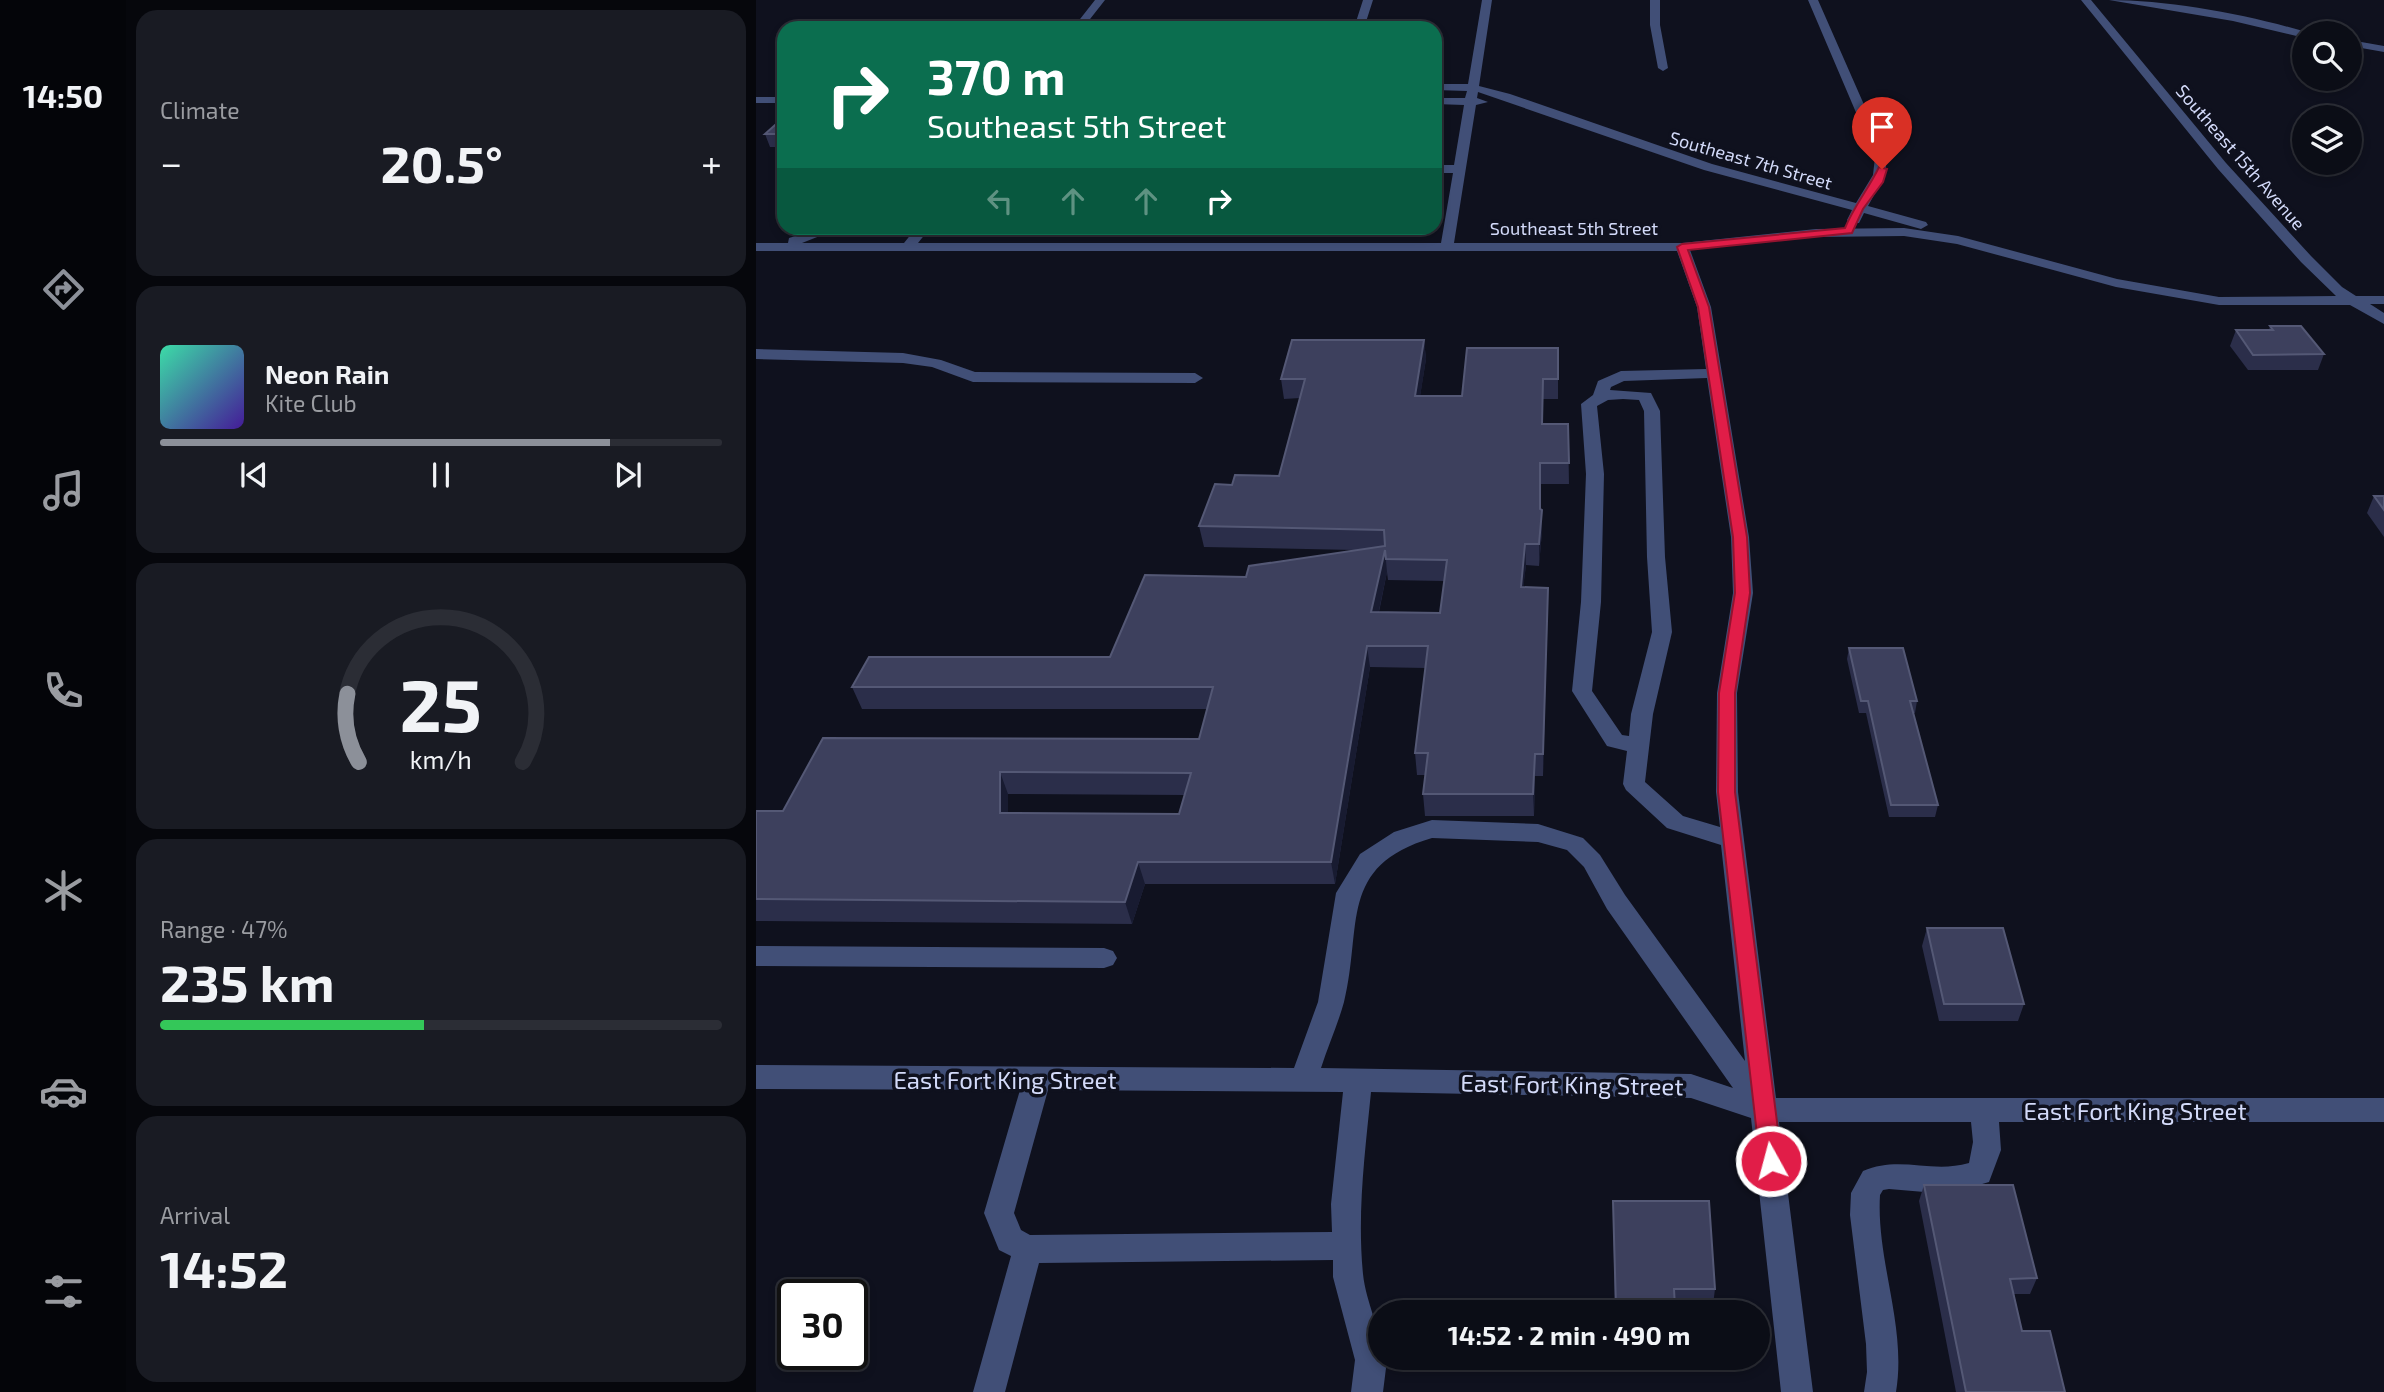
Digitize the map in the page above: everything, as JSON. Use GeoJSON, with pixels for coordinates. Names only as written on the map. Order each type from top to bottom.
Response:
{"type":"FeatureCollection","features":[{"type":"Feature","properties":{"kind":"street"},"geometry":{"type":"LineString","coordinates":[[1084,21],[1100,0]]}},
{"type":"Feature","properties":{"kind":"street"},"geometry":{"type":"LineString","coordinates":[[1361,21],[1368,0]]}},
{"type":"Feature","properties":{"kind":"street"},"geometry":{"type":"LineString","coordinates":[[1447,246],[1475,88],[1487,0]]}},
{"type":"Feature","properties":{"kind":"street"},"geometry":{"type":"LineString","coordinates":[[1655,0],[1655,25],[1664,68]]}},
{"type":"Feature","properties":{"kind":"street"},"geometry":{"type":"LineString","coordinates":[[1813,0],[1881,158],[1882,169],[1878,182],[1858,208],[1849,231]]}},
{"type":"Feature","properties":{"kind":"street","name":"Southeast 15th Avenue"},"geometry":{"type":"LineString","coordinates":[[2086,0],[2222,166],[2321,274],[2351,300],[2384,320]]}},
{"type":"Feature","properties":{"kind":"street"},"geometry":{"type":"LineString","coordinates":[[2114,0],[2233,18],[2292,32]]}},
{"type":"Feature","properties":{"kind":"street"},"geometry":{"type":"LineString","coordinates":[[2362,45],[2384,49]]}},
{"type":"Feature","properties":{"kind":"street","name":"Southeast 7th Street"},"geometry":{"type":"LineString","coordinates":[[1442,87],[1475,88],[1539,107],[1708,167],[1970,238],[1996,250]]}},
{"type":"Feature","properties":{"kind":"street"},"geometry":{"type":"LineString","coordinates":[[756,100],[777,100]]}},
{"type":"Feature","properties":{"kind":"street","name":"Southeast 7th Street"},"geometry":{"type":"LineString","coordinates":[[1442,101],[1539,107]]}},
{"type":"Feature","properties":{"kind":"street"},"geometry":{"type":"LineString","coordinates":[[1442,169],[1461,169]]}},
{"type":"Feature","properties":{"kind":"street","name":"Southeast 5th Street"},"geometry":{"type":"LineString","coordinates":[[756,247],[1682,247],[1849,231],[1904,232],[1958,240],[2116,283],[2219,301],[2384,300]]}},
{"type":"Feature","properties":{"kind":"street"},"geometry":{"type":"LineString","coordinates":[[756,255],[813,235]]}},
{"type":"Feature","properties":{"kind":"street"},"geometry":{"type":"LineString","coordinates":[[908,247],[917,235]]}},
{"type":"Feature","properties":{"kind":"street"},"geometry":{"type":"LineString","coordinates":[[1682,247],[1704,307],[1740,537],[1743,593],[1727,693],[1727,792],[1797,1392]]}},
{"type":"Feature","properties":{"kind":"street"},"geometry":{"type":"LineString","coordinates":[[756,354],[903,358],[935,363],[973,377],[1195,378]]}},
{"type":"Feature","properties":{"kind":"street"},"geometry":{"type":"LineString","coordinates":[[756,368],[784,366],[811,356]]}},
{"type":"Feature","properties":{"kind":"street"},"geometry":{"type":"LineString","coordinates":[[1601,395],[1604,384],[1620,376],[1714,373]]}},
{"type":"Feature","properties":{"kind":"street"},"geometry":{"type":"LineString","coordinates":[[1638,746],[1615,741],[1582,691],[1591,602],[1595,474],[1589,404],[1601,395],[1625,393],[1645,396],[1652,411],[1662,632],[1642,714],[1634,784],[1675,822],[1732,840]]}},
{"type":"Feature","properties":{"kind":"street"},"geometry":{"type":"LineString","coordinates":[[1303,1080],[1331,1002],[1348,893],[1368,860],[1402,838],[1432,829],[1538,833],[1575,844],[1592,862],[1616,902],[1765,1110]]}},
{"type":"Feature","properties":{"kind":"street"},"geometry":{"type":"LineString","coordinates":[[756,956],[1104,958]]}},
{"type":"Feature","properties":{"kind":"street","name":"East Fort King Street"},"geometry":{"type":"LineString","coordinates":[[756,1077],[1359,1080],[1691,1086],[1765,1110],[2384,1110]]}},
{"type":"Feature","properties":{"kind":"street"},"geometry":{"type":"LineString","coordinates":[[1037,1080],[999,1213],[1010,1240],[1028,1249],[1348,1246]]}},
{"type":"Feature","properties":{"kind":"street"},"geometry":{"type":"LineString","coordinates":[[1359,1080],[1346,1204],[1348,1277],[1371,1360],[1367,1392]]}},
{"type":"Feature","properties":{"kind":"street"},"geometry":{"type":"LineString","coordinates":[[1880,1392],[1884,1360],[1863,1213],[1868,1184],[1874,1179],[1885,1177],[1944,1181],[1965,1179],[1979,1173],[1986,1163],[1988,1151],[1982,1110]]}},
{"type":"Feature","properties":{"kind":"street"},"geometry":{"type":"LineString","coordinates":[[989,1392],[1028,1249]]}},
{"type":"Feature","properties":{"kind":"building"},"geometry":{"type":"Polygon","coordinates":[[[777,123],[777,134],[765,134],[777,123]]]}},
{"type":"Feature","properties":{"kind":"building"},"geometry":{"type":"Polygon","coordinates":[[[2270,326],[2301,326],[2324,354],[2253,355],[2236,330],[2273,330],[2270,326]]]}},
{"type":"Feature","properties":{"kind":"building"},"geometry":{"type":"Polygon","coordinates":[[[1292,340],[1424,340],[1415,396],[1462,396],[1467,348],[1558,348],[1558,379],[1543,379],[1542,424],[1568,424],[1569,463],[1540,463],[1542,510],[1539,544],[1525,544],[1521,587],[1548,588],[1543,754],[1535,754],[1533,794],[1423,794],[1428,753],[1415,753],[1428,646],[1367,646],[1331,862],[1138,862],[1125,902],[756,899],[756,811],[783,811],[823,738],[1199,739],[1213,687],[852,687],[869,657],[1110,657],[1145,575],[1246,577],[1249,566],[1385,546],[1384,530],[1199,526],[1215,484],[1232,485],[1235,475],[1279,476],[1305,379],[1281,379],[1292,340]],[[1385,550],[1371,612],[1440,613],[1447,560],[1386,559],[1385,550]],[[1000,772],[1000,813],[1179,814],[1191,773],[1000,772]]]}},
{"type":"Feature","properties":{"kind":"building"},"geometry":{"type":"Polygon","coordinates":[[[2374,496],[2384,496],[2384,510],[2374,496]]]}},
{"type":"Feature","properties":{"kind":"building"},"geometry":{"type":"Polygon","coordinates":[[[1849,648],[1903,648],[1917,701],[1910,701],[1938,805],[1891,805],[1868,701],[1861,701],[1849,648]]]}},
{"type":"Feature","properties":{"kind":"building"},"geometry":{"type":"Polygon","coordinates":[[[1927,928],[2003,928],[2024,1004],[1944,1004],[1927,928]]]}},
{"type":"Feature","properties":{"kind":"building"},"geometry":{"type":"Polygon","coordinates":[[[1924,1185],[2013,1185],[2037,1278],[2010,1279],[2022,1331],[2050,1331],[2065,1392],[1966,1392],[1924,1185]]]}},
{"type":"Feature","properties":{"kind":"building"},"geometry":{"type":"Polygon","coordinates":[[[1613,1201],[1709,1201],[1715,1289],[1674,1289],[1675,1300],[1616,1300],[1613,1201]]]}},
{"type":"Feature","properties":{"kind":"route"},"geometry":{"type":"LineString","coordinates":[[1771,1161],[1727,792],[1727,693],[1743,593],[1740,537],[1704,307],[1682,247],[1849,231],[1858,208],[1878,182],[1882,169]]}}]}
